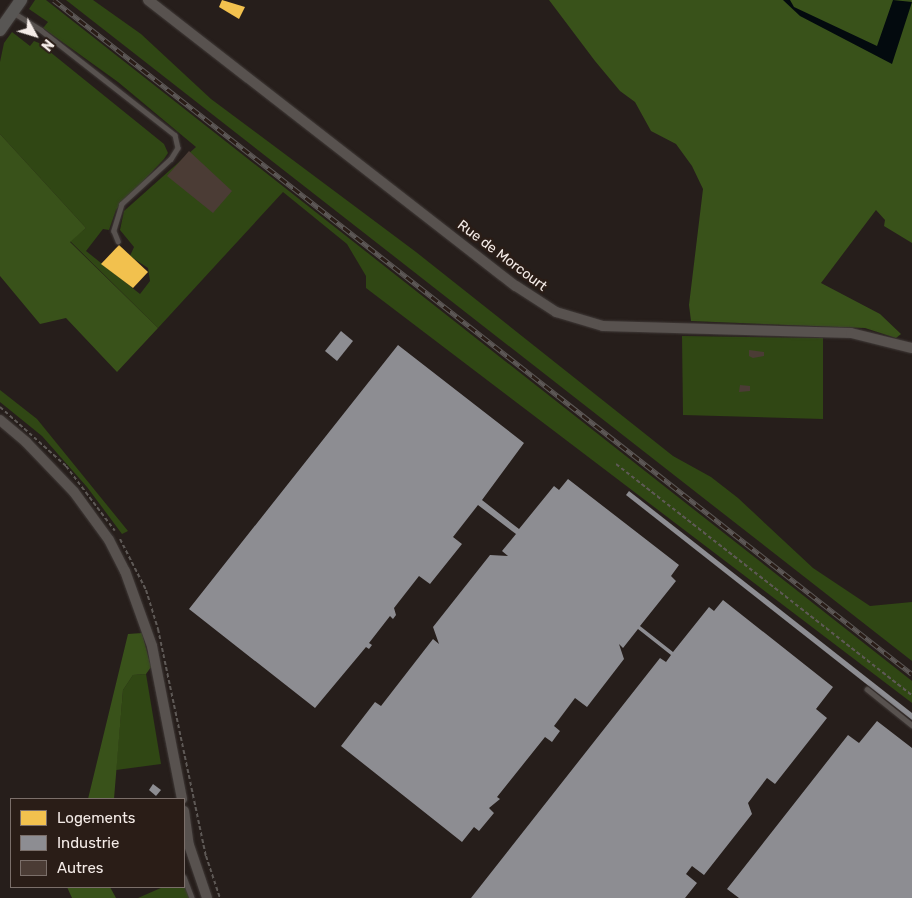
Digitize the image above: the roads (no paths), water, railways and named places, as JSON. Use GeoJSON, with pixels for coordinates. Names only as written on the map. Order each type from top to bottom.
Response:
{"type":"FeatureCollection","features":[{"type":"Feature","properties":{"kind":"main road"},"geometry":{"type":"LineString","coordinates":[[0,30],[21,0]]}},
{"type":"Feature","properties":{"kind":"street","name":"Rue de Morcourt"},"geometry":{"type":"LineString","coordinates":[[148,0],[516,286],[562,315],[603,326],[851,333],[912,348]]}},
{"type":"Feature","properties":{"kind":"street"},"geometry":{"type":"LineString","coordinates":[[0,420],[26,442],[74,492],[104,533],[125,571],[152,646],[182,798]]}},
{"type":"Feature","properties":{"kind":"street"},"geometry":{"type":"LineString","coordinates":[[185,819],[189,845],[207,898]]}},
{"type":"Feature","properties":{"kind":"lane"},"geometry":{"type":"LineString","coordinates":[[12,12],[41,30],[175,136],[178,148],[171,159],[122,204],[114,231],[118,241]]}},
{"type":"Feature","properties":{"kind":"lane"},"geometry":{"type":"LineString","coordinates":[[867,689],[912,725]]}},
{"type":"Feature","properties":{"kind":"lane"},"geometry":{"type":"LineString","coordinates":[[185,880],[192,898]]}},
{"type":"Feature","properties":{"kind":"railway"},"geometry":{"type":"LineString","coordinates":[[54,0],[912,674]]}}]}
